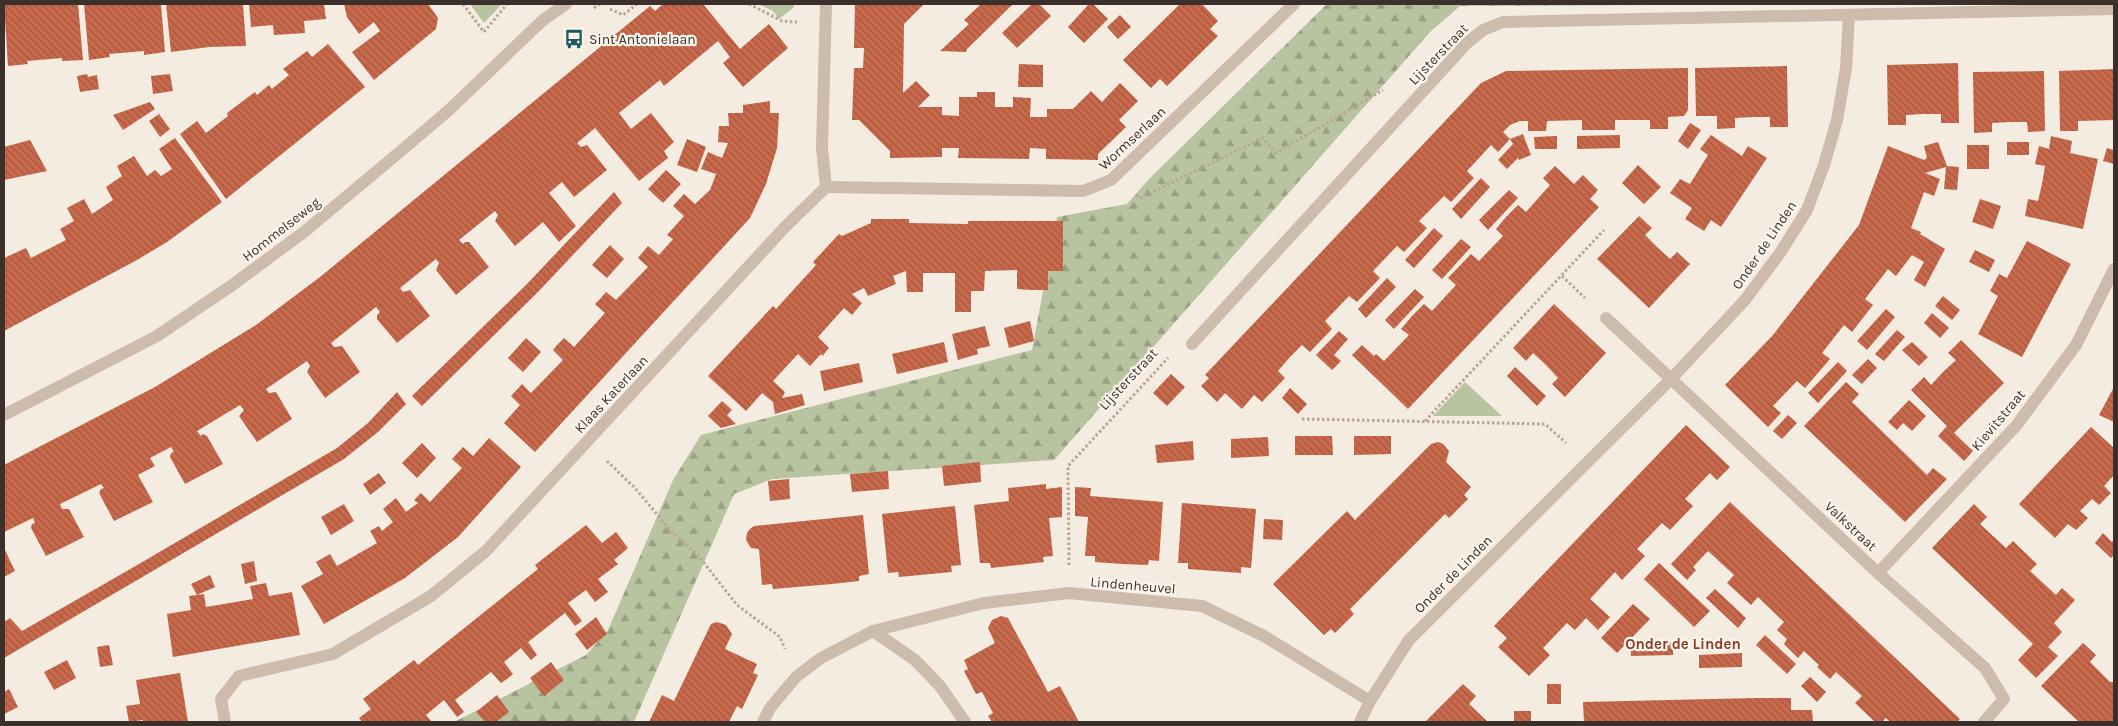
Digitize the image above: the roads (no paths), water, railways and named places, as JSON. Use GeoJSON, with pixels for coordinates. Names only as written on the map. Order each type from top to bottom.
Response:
{"type":"FeatureCollection","features":[{"type":"Feature","properties":{"kind":"street","name":"Hommelseweg"},"geometry":{"type":"LineString","coordinates":[[543,20],[551,4]]}},
{"type":"Feature","properties":{"kind":"street","name":"Hommelseweg"},"geometry":{"type":"LineString","coordinates":[[4,414],[157,336],[231,286],[304,232],[449,110],[543,20],[566,4]]}},
{"type":"Feature","properties":{"kind":"street"},"geometry":{"type":"LineString","coordinates":[[826,4],[822,148],[826,187]]}},
{"type":"Feature","properties":{"kind":"street","name":"Wormserlaan"},"geometry":{"type":"LineString","coordinates":[[826,187],[1083,191],[1111,180],[1294,4]]}},
{"type":"Feature","properties":{"kind":"street","name":"Lijsterstraat"},"geometry":{"type":"LineString","coordinates":[[1192,344],[1468,43],[1483,30],[1503,22],[2114,9]]}},
{"type":"Feature","properties":{"kind":"street","name":"Onder de Linden"},"geometry":{"type":"LineString","coordinates":[[1360,722],[1370,701],[1409,640],[1671,379],[1745,300],[1780,253],[1807,210],[1824,165],[1837,120],[1846,68],[1849,15]]}},
{"type":"Feature","properties":{"kind":"street","name":"Klaas Katerlaan"},"geometry":{"type":"LineString","coordinates":[[225,722],[221,699],[239,676],[333,654],[431,596],[486,551],[779,235],[826,187]]}},
{"type":"Feature","properties":{"kind":"street","name":"Kievitstraat"},"geometry":{"type":"LineString","coordinates":[[1878,572],[2016,426],[2076,345],[2114,269]]}},
{"type":"Feature","properties":{"kind":"street"},"geometry":{"type":"LineString","coordinates":[[1606,318],[1671,379]]}},
{"type":"Feature","properties":{"kind":"street","name":"Valkstraat"},"geometry":{"type":"LineString","coordinates":[[1671,379],[1878,572],[1985,668],[2004,699],[1984,722]]}},
{"type":"Feature","properties":{"kind":"street","name":"Lindenheuvel"},"geometry":{"type":"LineString","coordinates":[[763,722],[770,708],[796,677],[821,658],[873,631],[984,603],[1069,593],[1202,606],[1264,636],[1370,701]]}},
{"type":"Feature","properties":{"kind":"street"},"geometry":{"type":"LineString","coordinates":[[873,631],[915,660],[940,686],[965,722]]}},
{"type":"Feature","properties":{"kind":"place","name":"Sint Antonielaan"},"geometry":{"type":"Point","coordinates":[574,39]}},
{"type":"Feature","properties":{"kind":"district","name":"Onder de Linden"},"geometry":{"type":"Point","coordinates":[1683,644]}}]}
